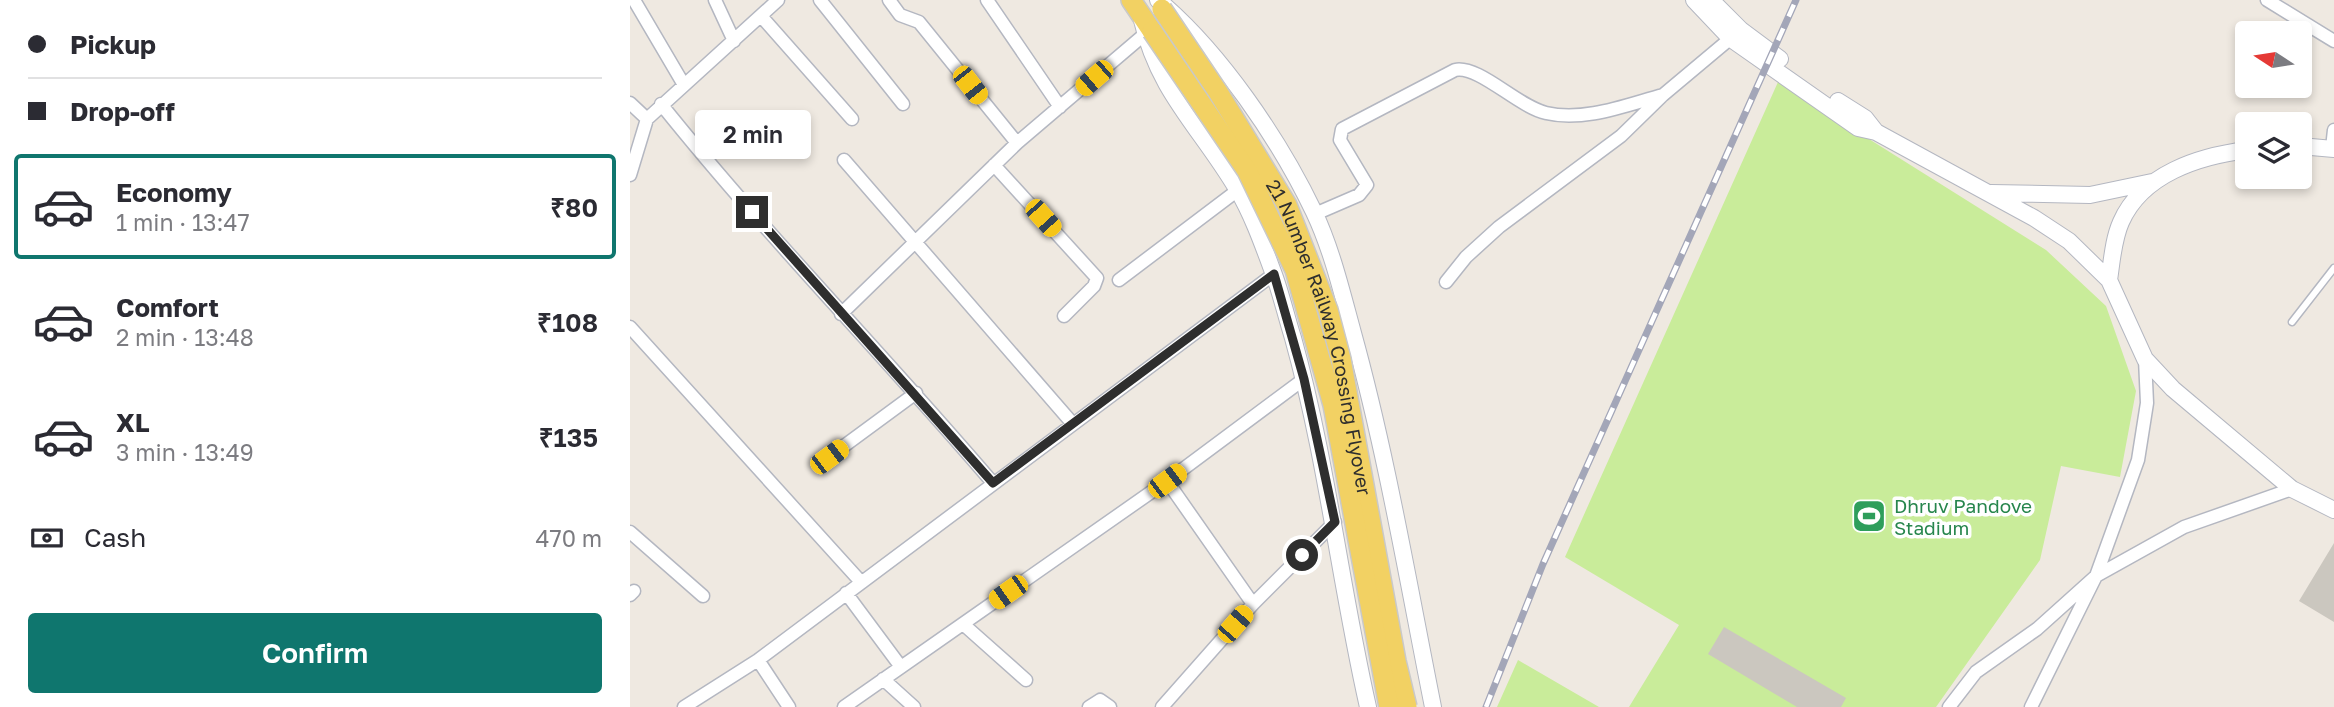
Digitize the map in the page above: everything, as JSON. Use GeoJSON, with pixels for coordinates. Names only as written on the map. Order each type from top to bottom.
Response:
{"type":"FeatureCollection","features":[{"type":"Feature","properties":{"kind":"main road","name":"21 Number Railway Crossing Flyover"},"geometry":{"type":"LineString","coordinates":[[1158,3],[1287,205],[1328,310],[1341,359],[1395,661],[1407,707]]}},
{"type":"Feature","properties":{"kind":"main road","name":"21 Number Railway Crossing Flyover"},"geometry":{"type":"LineString","coordinates":[[1135,7],[1148,32],[1247,171],[1272,216],[1295,270],[1333,405],[1389,707]]}},
{"type":"Feature","properties":{"kind":"street"},"geometry":{"type":"LineString","coordinates":[[634,0],[684,85]]}},
{"type":"Feature","properties":{"kind":"street"},"geometry":{"type":"LineString","coordinates":[[715,0],[734,41]]}},
{"type":"Feature","properties":{"kind":"street"},"geometry":{"type":"LineString","coordinates":[[631,170],[647,119],[778,0]]}},
{"type":"Feature","properties":{"kind":"street"},"geometry":{"type":"LineString","coordinates":[[820,0],[903,104]]}},
{"type":"Feature","properties":{"kind":"street"},"geometry":{"type":"LineString","coordinates":[[889,0],[900,15],[919,22],[1017,143]]}},
{"type":"Feature","properties":{"kind":"street"},"geometry":{"type":"LineString","coordinates":[[987,0],[1060,107]]}},
{"type":"Feature","properties":{"kind":"street"},"geometry":{"type":"LineString","coordinates":[[1694,0],[1858,128],[1876,132],[2050,227],[2109,280],[2145,359],[2220,431],[2292,489],[2334,510]]}},
{"type":"Feature","properties":{"kind":"street"},"geometry":{"type":"LineString","coordinates":[[1711,0],[1736,34]]}},
{"type":"Feature","properties":{"kind":"street"},"geometry":{"type":"LineString","coordinates":[[2267,0],[2334,41]]}},
{"type":"Feature","properties":{"kind":"street"},"geometry":{"type":"LineString","coordinates":[[1158,3],[1190,27],[1210,50],[1279,149],[1315,214],[1338,279],[1433,707]]}},
{"type":"Feature","properties":{"kind":"street"},"geometry":{"type":"LineString","coordinates":[[761,16],[852,119]]}},
{"type":"Feature","properties":{"kind":"street"},"geometry":{"type":"LineString","coordinates":[[841,314],[994,164],[1148,32]]}},
{"type":"Feature","properties":{"kind":"street"},"geometry":{"type":"LineString","coordinates":[[1148,32],[1149,52],[1163,80],[1238,190],[1274,274],[1304,379],[1319,418],[1349,626],[1368,707]]}},
{"type":"Feature","properties":{"kind":"street"},"geometry":{"type":"LineString","coordinates":[[1446,282],[1466,257],[1499,227],[1621,136],[1662,96],[1736,34]]}},
{"type":"Feature","properties":{"kind":"street"},"geometry":{"type":"LineString","coordinates":[[1315,214],[1359,195],[1367,185],[1340,139],[1342,129],[1455,70],[1464,68],[1473,71],[1514,100],[1549,114],[1604,112],[1662,96]]}},
{"type":"Feature","properties":{"kind":"street"},"geometry":{"type":"LineString","coordinates":[[630,103],[647,119]]}},
{"type":"Feature","properties":{"kind":"street"},"geometry":{"type":"LineString","coordinates":[[661,104],[841,314],[916,393],[993,483]]}},
{"type":"Feature","properties":{"kind":"street"},"geometry":{"type":"LineString","coordinates":[[2312,147],[2333,148],[2334,130]]}},
{"type":"Feature","properties":{"kind":"street"},"geometry":{"type":"LineString","coordinates":[[1985,193],[2090,195],[2154,181],[2193,161],[2235,152]]}},
{"type":"Feature","properties":{"kind":"street"},"geometry":{"type":"LineString","coordinates":[[844,160],[914,244],[1073,424]]}},
{"type":"Feature","properties":{"kind":"street"},"geometry":{"type":"LineString","coordinates":[[994,164],[1097,278],[1094,286],[1064,316]]}},
{"type":"Feature","properties":{"kind":"street"},"geometry":{"type":"LineString","coordinates":[[2109,280],[2121,222],[2133,202],[2154,181]]}},
{"type":"Feature","properties":{"kind":"street"},"geometry":{"type":"LineString","coordinates":[[1119,281],[1238,190]]}},
{"type":"Feature","properties":{"kind":"street"},"geometry":{"type":"LineString","coordinates":[[684,707],[758,660],[1274,274]]}},
{"type":"Feature","properties":{"kind":"street"},"geometry":{"type":"LineString","coordinates":[[630,327],[861,582]]}},
{"type":"Feature","properties":{"kind":"street"},"geometry":{"type":"LineString","coordinates":[[2031,707],[2096,576],[2144,439],[2147,403],[2145,359]]}},
{"type":"Feature","properties":{"kind":"street"},"geometry":{"type":"LineString","coordinates":[[847,706],[1167,481],[1304,379]]}},
{"type":"Feature","properties":{"kind":"street"},"geometry":{"type":"LineString","coordinates":[[829,457],[916,393]]}},
{"type":"Feature","properties":{"kind":"street"},"geometry":{"type":"LineString","coordinates":[[1167,481],[1253,604]]}},
{"type":"Feature","properties":{"kind":"street"},"geometry":{"type":"LineString","coordinates":[[1949,707],[1976,672],[2037,629],[2096,576],[2184,527],[2292,489]]}},
{"type":"Feature","properties":{"kind":"street"},"geometry":{"type":"LineString","coordinates":[[1162,707],[1253,604],[1335,522]]}},
{"type":"Feature","properties":{"kind":"street"},"geometry":{"type":"LineString","coordinates":[[630,531],[703,596]]}},
{"type":"Feature","properties":{"kind":"street"},"geometry":{"type":"LineString","coordinates":[[846,593],[901,667]]}},
{"type":"Feature","properties":{"kind":"street"},"geometry":{"type":"LineString","coordinates":[[963,624],[1026,680]]}},
{"type":"Feature","properties":{"kind":"street"},"geometry":{"type":"LineString","coordinates":[[758,660],[789,707]]}},
{"type":"Feature","properties":{"kind":"street"},"geometry":{"type":"LineString","coordinates":[[883,679],[914,707]]}},
{"type":"Feature","properties":{"kind":"street"},"geometry":{"type":"LineString","coordinates":[[1089,707],[1100,699],[1110,707]]}},
{"type":"Feature","properties":{"kind":"lane"},"geometry":{"type":"LineString","coordinates":[[2292,322],[2334,268]]}},
{"type":"Feature","properties":{"kind":"green space"},"geometry":{"type":"Polygon","coordinates":[[[1778,82],[2046,250],[2106,306],[2136,391],[2120,477],[2061,466],[2040,560],[1936,707],[1629,707],[1679,625],[1565,557],[1778,82]]]}},
{"type":"Feature","properties":{"kind":"green space"},"geometry":{"type":"Polygon","coordinates":[[[1518,660],[1599,707],[1497,707],[1518,660]]]}},
{"type":"Feature","properties":{"kind":"building"},"geometry":{"type":"Polygon","coordinates":[[[2334,543],[2334,622],[2299,601],[2334,543]]]}},
{"type":"Feature","properties":{"kind":"building"},"geometry":{"type":"Polygon","coordinates":[[[1724,627],[1846,698],[1841,707],[1797,707],[1708,654],[1724,627]]]}},
{"type":"Feature","properties":{"kind":"railway"},"geometry":{"type":"LineString","coordinates":[[1486,707],[1543,564],[1796,0]]}},
{"type":"Feature","properties":{"kind":"place","name":"Dhruv Pandove Stadium"},"geometry":{"type":"Point","coordinates":[1869,516]}},
{"type":"Feature","properties":{"kind":"route"},"geometry":{"type":"LineString","coordinates":[[752,212],[841,314],[916,393],[993,483],[1274,274],[1304,379],[1335,522],[1302,555]]}}]}
